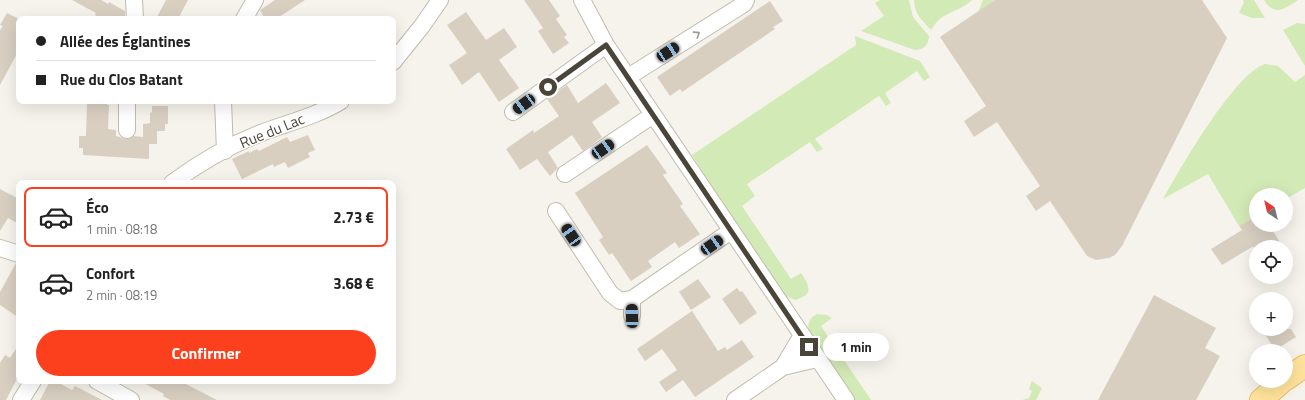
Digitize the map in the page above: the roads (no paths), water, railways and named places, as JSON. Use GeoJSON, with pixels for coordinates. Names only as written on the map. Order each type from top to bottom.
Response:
{"type":"FeatureCollection","features":[{"type":"Feature","properties":{"kind":"main road"},"geometry":{"type":"LineString","coordinates":[[1293,374],[1305,366]]}},
{"type":"Feature","properties":{"kind":"main road"},"geometry":{"type":"LineString","coordinates":[[1261,400],[1275,388]]}},
{"type":"Feature","properties":{"kind":"street"},"geometry":{"type":"LineString","coordinates":[[134,0],[135,16]]}},
{"type":"Feature","properties":{"kind":"street"},"geometry":{"type":"LineString","coordinates":[[246,16],[255,0]]}},
{"type":"Feature","properties":{"kind":"street"},"geometry":{"type":"LineString","coordinates":[[396,58],[422,26],[440,0]]}},
{"type":"Feature","properties":{"kind":"street"},"geometry":{"type":"LineString","coordinates":[[582,0],[606,45],[846,400]]}},
{"type":"Feature","properties":{"kind":"street"},"geometry":{"type":"LineString","coordinates":[[628,77],[744,4],[746,0]]}},
{"type":"Feature","properties":{"kind":"street"},"geometry":{"type":"LineString","coordinates":[[513,112],[606,45]]}},
{"type":"Feature","properties":{"kind":"street"},"geometry":{"type":"LineString","coordinates":[[127,130],[128,104]]}},
{"type":"Feature","properties":{"kind":"street","name":"Rue du Lac"},"geometry":{"type":"LineString","coordinates":[[223,104],[225,151]]}},
{"type":"Feature","properties":{"kind":"street","name":"Rue du Lac"},"geometry":{"type":"LineString","coordinates":[[177,180],[209,159],[259,134],[298,120],[334,104]]}},
{"type":"Feature","properties":{"kind":"street"},"geometry":{"type":"LineString","coordinates":[[565,174],[653,116]]}},
{"type":"Feature","properties":{"kind":"street"},"geometry":{"type":"LineString","coordinates":[[556,211],[610,293],[620,301],[632,299],[731,231]]}},
{"type":"Feature","properties":{"kind":"street"},"geometry":{"type":"LineString","coordinates":[[0,248],[16,253]]}},
{"type":"Feature","properties":{"kind":"street"},"geometry":{"type":"LineString","coordinates":[[632,299],[632,316]]}},
{"type":"Feature","properties":{"kind":"street"},"geometry":{"type":"LineString","coordinates":[[783,367],[802,335]]}},
{"type":"Feature","properties":{"kind":"street"},"geometry":{"type":"LineString","coordinates":[[735,400],[783,367],[817,359]]}},
{"type":"Feature","properties":{"kind":"street"},"geometry":{"type":"LineString","coordinates":[[22,400],[31,384]]}},
{"type":"Feature","properties":{"kind":"street"},"geometry":{"type":"LineString","coordinates":[[102,384],[131,400]]}}]}
